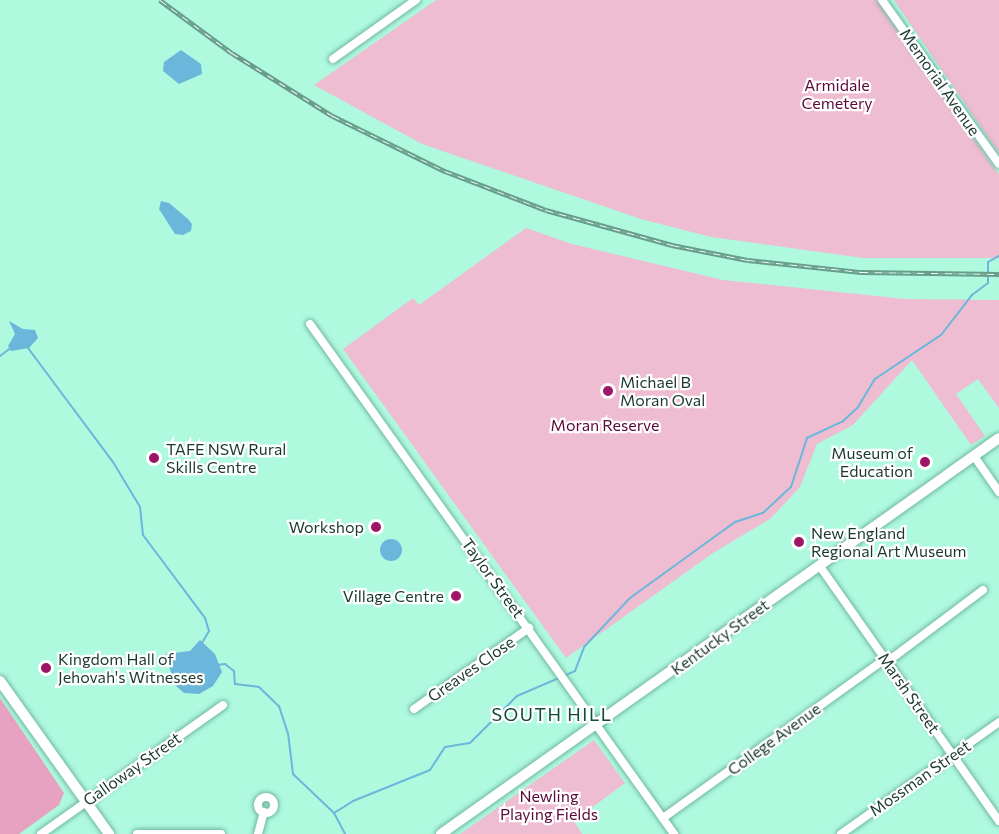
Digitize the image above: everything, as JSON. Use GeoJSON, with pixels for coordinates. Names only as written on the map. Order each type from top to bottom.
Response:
{"type":"FeatureCollection","features":[{"type":"Feature","properties":{"kind":"street"},"geometry":{"type":"LineString","coordinates":[[333,59],[405,3],[416,0]]}},
{"type":"Feature","properties":{"kind":"street","name":"Memorial Avenue"},"geometry":{"type":"LineString","coordinates":[[882,0],[999,164]]}},
{"type":"Feature","properties":{"kind":"street","name":"Taylor Street"},"geometry":{"type":"LineString","coordinates":[[310,324],[559,669],[674,834]]}},
{"type":"Feature","properties":{"kind":"street","name":"Kentucky Street"},"geometry":{"type":"LineString","coordinates":[[441,834],[999,438]]}},
{"type":"Feature","properties":{"kind":"street"},"geometry":{"type":"LineString","coordinates":[[974,456],[999,492]]}},
{"type":"Feature","properties":{"kind":"street","name":"Marsh Street"},"geometry":{"type":"LineString","coordinates":[[819,565],[999,821]]}},
{"type":"Feature","properties":{"kind":"street","name":"College Avenue"},"geometry":{"type":"LineString","coordinates":[[663,818],[983,590]]}},
{"type":"Feature","properties":{"kind":"street","name":"Greaves Close"},"geometry":{"type":"LineString","coordinates":[[414,709],[529,628]]}},
{"type":"Feature","properties":{"kind":"street"},"geometry":{"type":"LineString","coordinates":[[0,681],[109,834]]}},
{"type":"Feature","properties":{"kind":"street","name":"Galloway Street"},"geometry":{"type":"LineString","coordinates":[[41,834],[223,705]]}},
{"type":"Feature","properties":{"kind":"street","name":"Mossman Street"},"geometry":{"type":"LineString","coordinates":[[841,834],[999,722]]}},
{"type":"Feature","properties":{"kind":"street"},"geometry":{"type":"LineString","coordinates":[[258,834],[264,812]]}},
{"type":"Feature","properties":{"kind":"street"},"geometry":{"type":"LineString","coordinates":[[137,834],[222,834]]}},
{"type":"Feature","properties":{"kind":"green space","name":"Armidale Cemetery"},"geometry":{"type":"Polygon","coordinates":[[[436,0],[877,0],[999,174],[999,258],[863,258],[711,237],[641,219],[422,144],[314,85],[436,0]]]}},
{"type":"Feature","properties":{"kind":"green space"},"geometry":{"type":"Polygon","coordinates":[[[894,0],[999,0],[999,154],[894,0]]]}},
{"type":"Feature","properties":{"kind":"green space","name":"Moran Reserve"},"geometry":{"type":"Polygon","coordinates":[[[526,228],[572,244],[723,280],[905,299],[999,300],[999,408],[978,379],[956,394],[985,436],[971,445],[912,360],[853,425],[817,444],[800,487],[770,519],[713,553],[566,658],[343,349],[413,298],[419,305],[526,228]]]}},
{"type":"Feature","properties":{"kind":"green space","name":"Newling Playing Fields"},"geometry":{"type":"Polygon","coordinates":[[[594,740],[625,783],[574,821],[582,834],[460,834],[594,740]]]}},
{"type":"Feature","properties":{"kind":"shaded area"},"geometry":{"type":"Polygon","coordinates":[[[0,698],[64,793],[59,805],[19,834],[0,834],[0,698]]]}},
{"type":"Feature","properties":{"kind":"water"},"geometry":{"type":"Polygon","coordinates":[[[181,50],[201,64],[202,74],[179,84],[163,71],[164,62],[181,50]]]}},
{"type":"Feature","properties":{"kind":"water"},"geometry":{"type":"Polygon","coordinates":[[[161,201],[169,203],[188,219],[192,224],[191,231],[183,235],[175,234],[159,209],[161,201]]]}},
{"type":"Feature","properties":{"kind":"water"},"geometry":{"type":"Polygon","coordinates":[[[9,321],[23,329],[35,330],[38,338],[29,348],[11,351],[8,346],[15,334],[9,321]]]}},
{"type":"Feature","properties":{"kind":"water"},"geometry":{"type":"Polygon","coordinates":[[[391,539],[399,542],[402,550],[399,558],[391,561],[383,558],[380,550],[383,542],[391,539]]]}},
{"type":"Feature","properties":{"kind":"water"},"geometry":{"type":"Polygon","coordinates":[[[200,640],[215,654],[222,672],[213,686],[199,694],[184,693],[175,685],[165,654],[190,651],[200,640]]]}},
{"type":"Feature","properties":{"kind":"waterway"},"geometry":{"type":"LineString","coordinates":[[334,813],[353,801],[430,770],[445,747],[470,743],[517,696],[575,671],[584,647],[630,598],[735,522],[763,513],[791,487],[807,438],[842,422],[858,407],[875,379],[941,335],[972,295],[988,283],[988,262],[999,256]]}},
{"type":"Feature","properties":{"kind":"waterway"},"geometry":{"type":"LineString","coordinates":[[0,356],[12,347]]}},
{"type":"Feature","properties":{"kind":"waterway"},"geometry":{"type":"LineString","coordinates":[[28,348],[113,462],[140,507],[143,535],[205,618],[209,631],[202,643]]}},
{"type":"Feature","properties":{"kind":"waterway"},"geometry":{"type":"LineString","coordinates":[[217,665],[225,664],[234,671],[235,684],[259,687],[279,706],[288,733],[293,774],[334,813],[345,834]]}},
{"type":"Feature","properties":{"kind":"railway"},"geometry":{"type":"LineString","coordinates":[[160,0],[232,53],[333,116],[445,171],[546,210],[672,245],[748,260],[861,272],[999,274]]}},
{"type":"Feature","properties":{"kind":"place","name":"Michael B Moran Oval"},"geometry":{"type":"Point","coordinates":[608,391]}},
{"type":"Feature","properties":{"kind":"place","name":"TAFE NSW Rural Skills Centre"},"geometry":{"type":"Point","coordinates":[154,458]}},
{"type":"Feature","properties":{"kind":"place","name":"Museum of Education"},"geometry":{"type":"Point","coordinates":[925,462]}},
{"type":"Feature","properties":{"kind":"place","name":"Workshop"},"geometry":{"type":"Point","coordinates":[376,527]}},
{"type":"Feature","properties":{"kind":"place","name":"New England Regional Art Museum"},"geometry":{"type":"Point","coordinates":[799,542]}},
{"type":"Feature","properties":{"kind":"place","name":"Village Centre"},"geometry":{"type":"Point","coordinates":[456,596]}},
{"type":"Feature","properties":{"kind":"place","name":"Kingdom Hall of Jehovah's Witnesses"},"geometry":{"type":"Point","coordinates":[46,668]}},
{"type":"Feature","properties":{"kind":"district","name":"SOUTH HILL"},"geometry":{"type":"Point","coordinates":[552,714]}}]}
